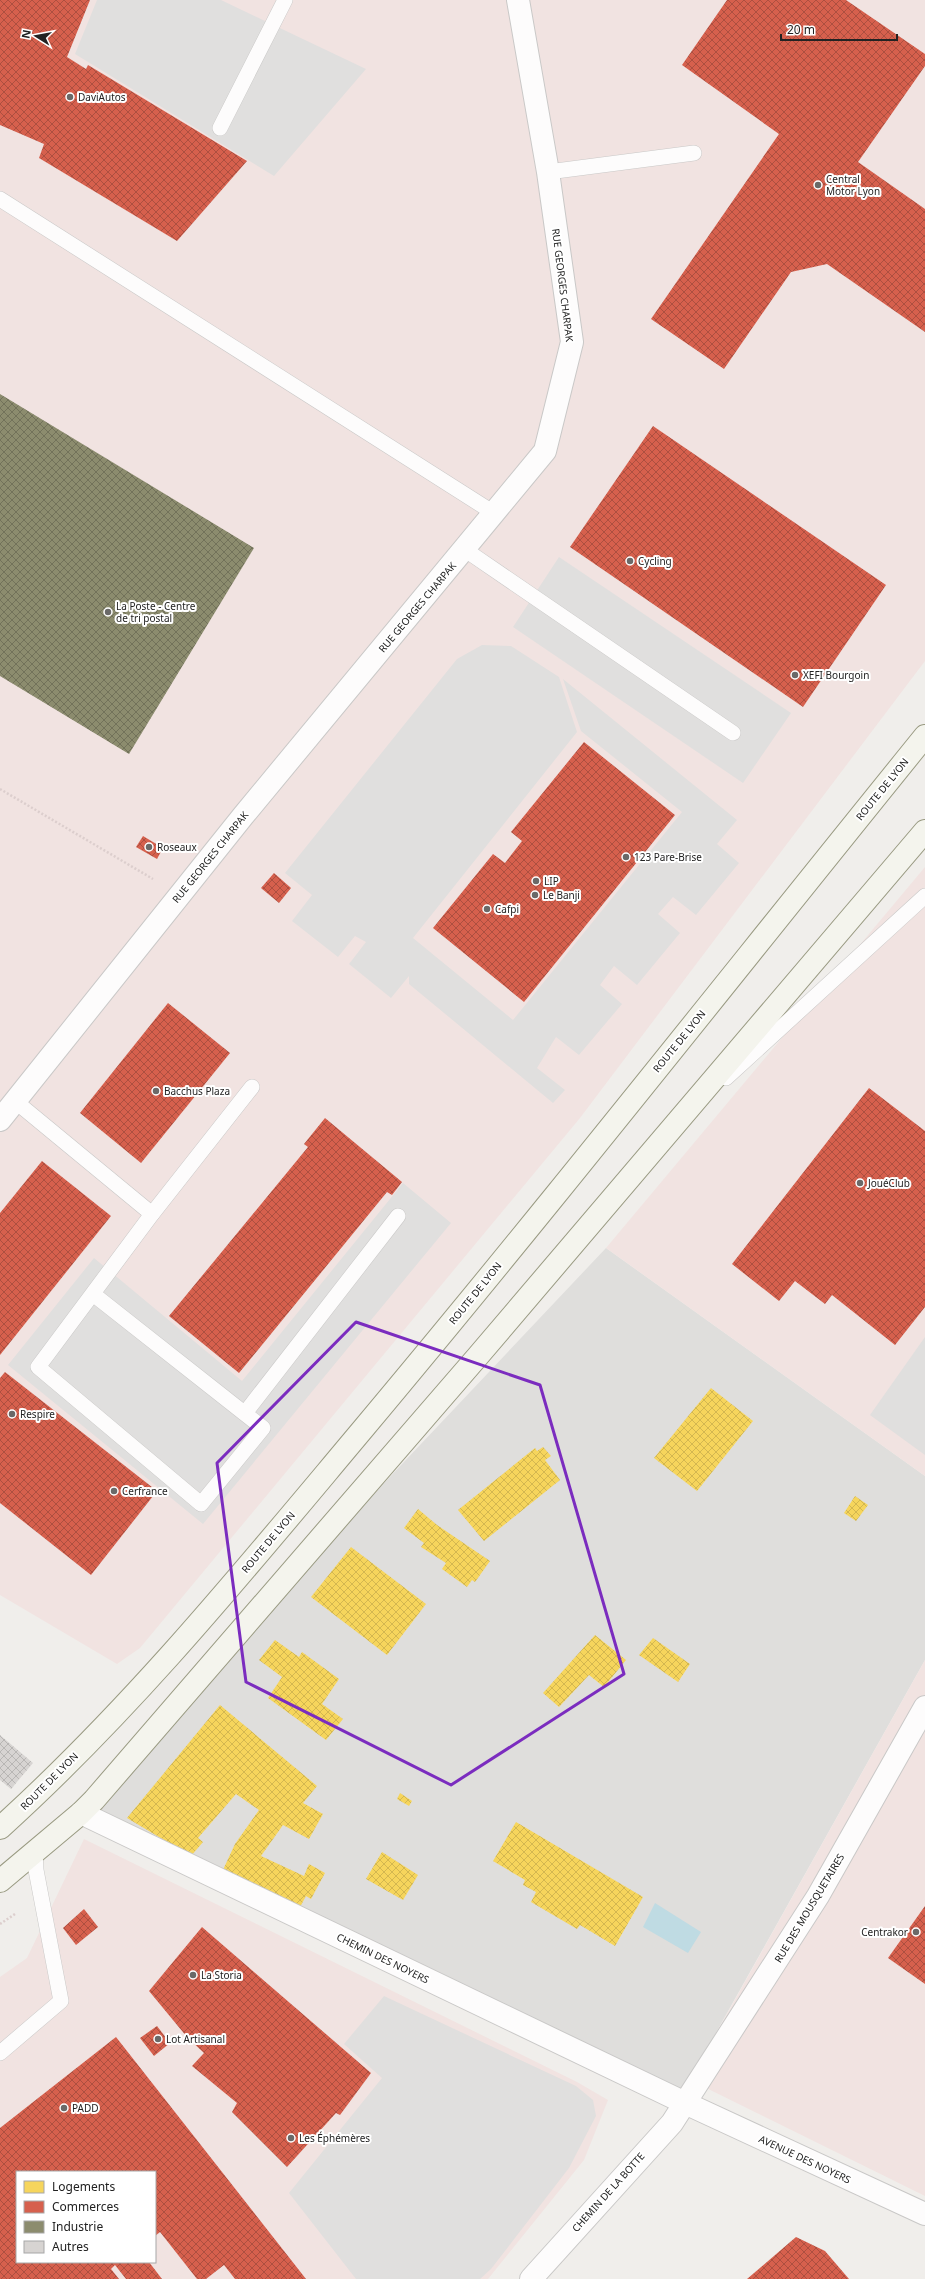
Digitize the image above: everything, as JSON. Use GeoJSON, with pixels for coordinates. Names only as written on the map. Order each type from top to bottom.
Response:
{"type":"FeatureCollection","features":[{"type":"Feature","properties":{"kind":"main road","name":"ROUTE DE LYON"},"geometry":{"type":"LineString","coordinates":[[0,1828],[48,1784],[206,1616],[431,1348],[925,736]]}},
{"type":"Feature","properties":{"kind":"main road"},"geometry":{"type":"LineString","coordinates":[[0,1881],[81,1813],[478,1356],[925,831]]}},
{"type":"Feature","properties":{"kind":"street","name":"RUE GEORGES CHARPAK"},"geometry":{"type":"LineString","coordinates":[[0,1120],[179,895],[545,451],[572,342],[548,172],[518,0]]}},
{"type":"Feature","properties":{"kind":"street","name":"RUE DES MOUSQUETAIRES"},"geometry":{"type":"LineString","coordinates":[[685,2104],[818,1896],[925,1707]]}},
{"type":"Feature","properties":{"kind":"street","name":"CHEMIN DES NOYERS"},"geometry":{"type":"LineString","coordinates":[[81,1813],[685,2104]]}},
{"type":"Feature","properties":{"kind":"street","name":"AVENUE DES NOYERS"},"geometry":{"type":"LineString","coordinates":[[685,2104],[925,2214]]}},
{"type":"Feature","properties":{"kind":"street","name":"CHEMIN DE LA BOTTE"},"geometry":{"type":"LineString","coordinates":[[537,2277],[672,2123],[685,2104]]}},
{"type":"Feature","properties":{"kind":"lane"},"geometry":{"type":"LineString","coordinates":[[220,128],[285,0]]}},
{"type":"Feature","properties":{"kind":"lane"},"geometry":{"type":"LineString","coordinates":[[548,172],[694,153]]}},
{"type":"Feature","properties":{"kind":"lane"},"geometry":{"type":"LineString","coordinates":[[0,199],[494,513]]}},
{"type":"Feature","properties":{"kind":"lane"},"geometry":{"type":"LineString","coordinates":[[464,549],[733,733]]}},
{"type":"Feature","properties":{"kind":"lane"},"geometry":{"type":"LineString","coordinates":[[676,1123],[925,896]]}},
{"type":"Feature","properties":{"kind":"lane"},"geometry":{"type":"LineString","coordinates":[[93,1294],[264,1428],[201,1504],[38,1367],[152,1214],[252,1088]]}},
{"type":"Feature","properties":{"kind":"lane"},"geometry":{"type":"LineString","coordinates":[[15,1101],[152,1214]]}},
{"type":"Feature","properties":{"kind":"lane"},"geometry":{"type":"LineString","coordinates":[[245,1413],[398,1216]]}},
{"type":"Feature","properties":{"kind":"lane"},"geometry":{"type":"LineString","coordinates":[[0,2052],[61,2001],[35,1853]]}},
{"type":"Feature","properties":{"kind":"path"},"geometry":{"type":"LineString","coordinates":[[0,789],[179,895]]}},
{"type":"Feature","properties":{"kind":"highlighted area"},"geometry":{"type":"Polygon","coordinates":[[[356,1322],[540,1385],[624,1674],[451,1785],[246,1682],[217,1463],[356,1322]]]}},
{"type":"Feature","properties":{"kind":"shaded area"},"geometry":{"type":"Polygon","coordinates":[[[0,0],[925,0],[925,661],[580,1118],[140,1648],[117,1664],[0,1595],[0,0]]]}},
{"type":"Feature","properties":{"kind":"shaded area"},"geometry":{"type":"Polygon","coordinates":[[[97,0],[221,0],[366,69],[274,176],[75,54],[97,0]]]}},
{"type":"Feature","properties":{"kind":"shaded area"},"geometry":{"type":"Polygon","coordinates":[[[559,557],[791,713],[743,783],[513,627],[559,557]]]}},
{"type":"Feature","properties":{"kind":"shaded area"},"geometry":{"type":"Polygon","coordinates":[[[482,645],[511,646],[559,677],[577,732],[413,938],[513,1020],[682,812],[581,731],[563,679],[737,820],[717,844],[739,863],[696,915],[673,897],[658,914],[680,933],[637,985],[614,966],[600,985],[622,1004],[579,1055],[556,1037],[537,1068],[565,1090],[553,1103],[409,984],[409,976],[391,998],[349,964],[366,942],[355,936],[338,957],[292,921],[312,895],[285,873],[457,659],[482,645]]]}},
{"type":"Feature","properties":{"kind":"shaded area"},"geometry":{"type":"Polygon","coordinates":[[[925,867],[925,1476],[606,1248],[925,867]]]}},
{"type":"Feature","properties":{"kind":"shaded area"},"geometry":{"type":"Polygon","coordinates":[[[403,1183],[451,1223],[203,1524],[8,1365],[94,1258],[242,1381],[403,1183]]]}},
{"type":"Feature","properties":{"kind":"shaded area"},"geometry":{"type":"Polygon","coordinates":[[[606,1248],[925,1476],[925,1660],[690,2079],[685,2103],[81,1813],[386,1481],[606,1248]]]}},
{"type":"Feature","properties":{"kind":"shaded area"},"geometry":{"type":"Polygon","coordinates":[[[925,1337],[925,1455],[870,1415],[925,1337]]]}},
{"type":"Feature","properties":{"kind":"shaded area"},"geometry":{"type":"Polygon","coordinates":[[[925,1660],[925,2196],[690,2080],[925,1660]]]}},
{"type":"Feature","properties":{"kind":"shaded area"},"geometry":{"type":"Polygon","coordinates":[[[84,1839],[577,2082],[608,2100],[584,2160],[488,2279],[0,2279],[0,1977],[27,1958],[84,1839]]]}},
{"type":"Feature","properties":{"kind":"shaded area"},"geometry":{"type":"Polygon","coordinates":[[[384,1996],[576,2086],[593,2100],[596,2116],[569,2168],[491,2269],[480,2279],[356,2279],[289,2193],[382,2078],[344,2044],[384,1996]]]}},
{"type":"Feature","properties":{"kind":"water"},"geometry":{"type":"Polygon","coordinates":[[[655,1903],[701,1932],[688,1953],[643,1927],[655,1903]]]}},
{"type":"Feature","properties":{"kind":"building: Logements"},"geometry":{"type":"Polygon","coordinates":[[[711,1388],[753,1421],[697,1491],[654,1458],[711,1388]]]}},
{"type":"Feature","properties":{"kind":"building: Logements"},"geometry":{"type":"Polygon","coordinates":[[[543,1447],[551,1456],[545,1460],[560,1480],[484,1541],[458,1510],[535,1448],[537,1451],[543,1447]]]}},
{"type":"Feature","properties":{"kind":"building: Logements"},"geometry":{"type":"Polygon","coordinates":[[[855,1496],[868,1505],[856,1521],[844,1513],[855,1496]]]}},
{"type":"Feature","properties":{"kind":"building: Logements"},"geometry":{"type":"Polygon","coordinates":[[[418,1509],[437,1525],[490,1561],[475,1582],[472,1580],[467,1587],[442,1569],[446,1563],[421,1547],[424,1543],[404,1528],[418,1509]]]}},
{"type":"Feature","properties":{"kind":"building: Logements"},"geometry":{"type":"Polygon","coordinates":[[[351,1547],[426,1604],[387,1655],[311,1597],[351,1547]]]}},
{"type":"Feature","properties":{"kind":"building: Logements"},"geometry":{"type":"Polygon","coordinates":[[[595,1635],[626,1660],[604,1687],[589,1675],[559,1707],[543,1693],[595,1635]]]}},
{"type":"Feature","properties":{"kind":"building: Logements"},"geometry":{"type":"Polygon","coordinates":[[[653,1638],[690,1664],[678,1682],[639,1655],[653,1638]]]}},
{"type":"Feature","properties":{"kind":"building: Logements"},"geometry":{"type":"Polygon","coordinates":[[[275,1640],[299,1657],[302,1652],[339,1679],[322,1704],[343,1719],[326,1740],[268,1698],[282,1677],[259,1660],[275,1640]]]}},
{"type":"Feature","properties":{"kind":"building: Logements"},"geometry":{"type":"Polygon","coordinates":[[[220,1705],[317,1786],[303,1803],[323,1814],[309,1839],[283,1825],[261,1856],[304,1876],[309,1864],[325,1873],[311,1899],[306,1896],[299,1909],[222,1872],[235,1844],[259,1810],[236,1794],[198,1838],[203,1842],[191,1856],[127,1818],[220,1705]]]}},
{"type":"Feature","properties":{"kind":"building: Logements"},"geometry":{"type":"Polygon","coordinates":[[[400,1793],[412,1801],[409,1806],[397,1799],[400,1793]]]}},
{"type":"Feature","properties":{"kind":"building: Logements"},"geometry":{"type":"Polygon","coordinates":[[[516,1822],[643,1897],[615,1946],[580,1925],[577,1929],[531,1902],[536,1892],[523,1885],[525,1880],[493,1861],[516,1822]]]}},
{"type":"Feature","properties":{"kind":"building: Logements"},"geometry":{"type":"Polygon","coordinates":[[[382,1852],[418,1875],[403,1900],[366,1879],[382,1852]]]}},
{"type":"Feature","properties":{"kind":"building: Commerces","name":"DaviAutos"},"geometry":{"type":"Polygon","coordinates":[[[0,0],[90,0],[67,57],[86,69],[88,65],[247,161],[177,241],[39,158],[44,144],[0,125],[0,0]]]}},
{"type":"Feature","properties":{"kind":"building: Commerces","name":"Central Motor Lyon"},"geometry":{"type":"Polygon","coordinates":[[[727,0],[846,0],[925,54],[925,66],[858,162],[925,209],[925,332],[827,264],[791,272],[724,369],[651,319],[779,134],[682,65],[727,0]]]}},
{"type":"Feature","properties":{"kind":"building: Commerces"},"geometry":{"type":"Polygon","coordinates":[[[653,426],[886,585],[803,707],[570,547],[653,426]]]}},
{"type":"Feature","properties":{"kind":"building: Commerces","name":"Le Banji"},"geometry":{"type":"Polygon","coordinates":[[[584,742],[675,815],[524,1002],[433,928],[493,854],[505,863],[522,841],[511,832],[584,742]]]}},
{"type":"Feature","properties":{"kind":"building: Commerces","name":"Roseaux"},"geometry":{"type":"Polygon","coordinates":[[[143,836],[163,848],[157,859],[136,847],[143,836]]]}},
{"type":"Feature","properties":{"kind":"building: Commerces"},"geometry":{"type":"Polygon","coordinates":[[[274,873],[291,888],[279,903],[261,888],[274,873]]]}},
{"type":"Feature","properties":{"kind":"building: Commerces"},"geometry":{"type":"Polygon","coordinates":[[[168,1003],[230,1053],[141,1163],[80,1113],[168,1003]]]}},
{"type":"Feature","properties":{"kind":"building: Commerces","name":"JouéClub"},"geometry":{"type":"Polygon","coordinates":[[[869,1088],[925,1131],[925,1307],[895,1345],[832,1295],[825,1304],[795,1281],[779,1301],[732,1264],[869,1088]]]}},
{"type":"Feature","properties":{"kind":"building: Commerces"},"geometry":{"type":"Polygon","coordinates":[[[325,1118],[402,1182],[392,1195],[387,1192],[239,1373],[169,1316],[308,1147],[304,1144],[325,1118]]]}},
{"type":"Feature","properties":{"kind":"building: Commerces"},"geometry":{"type":"Polygon","coordinates":[[[42,1161],[111,1216],[0,1355],[0,1213],[42,1161]]]}},
{"type":"Feature","properties":{"kind":"building: Commerces"},"geometry":{"type":"Polygon","coordinates":[[[5,1372],[157,1491],[91,1575],[0,1503],[0,1378],[5,1372]]]}},
{"type":"Feature","properties":{"kind":"building: Commerces","name":"Centrakor"},"geometry":{"type":"Polygon","coordinates":[[[925,1906],[925,1984],[888,1958],[925,1906]]]}},
{"type":"Feature","properties":{"kind":"building: Commerces"},"geometry":{"type":"Polygon","coordinates":[[[84,1909],[98,1927],[76,1945],[63,1928],[84,1909]]]}},
{"type":"Feature","properties":{"kind":"building: Commerces"},"geometry":{"type":"Polygon","coordinates":[[[202,1927],[371,2073],[340,2115],[336,2113],[287,2167],[232,2112],[237,2103],[192,2066],[204,2053],[187,2037],[149,1991],[202,1927]]]}},
{"type":"Feature","properties":{"kind":"building: Commerces","name":"Lot Artisanal"},"geometry":{"type":"Polygon","coordinates":[[[157,2026],[170,2043],[154,2056],[140,2038],[157,2026]]]}},
{"type":"Feature","properties":{"kind":"building: Commerces"},"geometry":{"type":"Polygon","coordinates":[[[116,2037],[306,2279],[235,2279],[224,2265],[206,2279],[197,2279],[160,2232],[156,2235],[156,2171],[16,2171],[16,2263],[150,2263],[162,2279],[126,2279],[115,2265],[111,2269],[119,2279],[0,2279],[0,2128],[116,2037]]]}},
{"type":"Feature","properties":{"kind":"building: Commerces"},"geometry":{"type":"Polygon","coordinates":[[[796,2237],[825,2251],[849,2279],[747,2279],[796,2237]]]}},
{"type":"Feature","properties":{"kind":"building: Industrie","name":"La Poste - Centre de tri postal"},"geometry":{"type":"Polygon","coordinates":[[[0,394],[254,548],[129,754],[0,676],[0,394]]]}},
{"type":"Feature","properties":{"kind":"building: Autres"},"geometry":{"type":"Polygon","coordinates":[[[0,1735],[33,1763],[11,1789],[0,1780],[0,1735]]]}},
{"type":"Feature","properties":{"kind":"place","name":"DaviAutos"},"geometry":{"type":"Point","coordinates":[70,97]}},
{"type":"Feature","properties":{"kind":"place","name":"Central Motor Lyon"},"geometry":{"type":"Point","coordinates":[818,185]}},
{"type":"Feature","properties":{"kind":"place","name":"Cycling"},"geometry":{"type":"Point","coordinates":[630,561]}},
{"type":"Feature","properties":{"kind":"place","name":"La Poste - Centre de tri postal"},"geometry":{"type":"Point","coordinates":[108,612]}},
{"type":"Feature","properties":{"kind":"place","name":"XEFI Bourgoin"},"geometry":{"type":"Point","coordinates":[795,675]}},
{"type":"Feature","properties":{"kind":"place","name":"Roseaux"},"geometry":{"type":"Point","coordinates":[149,847]}},
{"type":"Feature","properties":{"kind":"place","name":"123 Pare-Brise"},"geometry":{"type":"Point","coordinates":[626,857]}},
{"type":"Feature","properties":{"kind":"place","name":"LIP"},"geometry":{"type":"Point","coordinates":[536,881]}},
{"type":"Feature","properties":{"kind":"place","name":"Le Banji"},"geometry":{"type":"Point","coordinates":[535,895]}},
{"type":"Feature","properties":{"kind":"place","name":"Cafpi"},"geometry":{"type":"Point","coordinates":[487,909]}},
{"type":"Feature","properties":{"kind":"place","name":"Bacchus Plaza"},"geometry":{"type":"Point","coordinates":[156,1091]}},
{"type":"Feature","properties":{"kind":"place","name":"JouéClub"},"geometry":{"type":"Point","coordinates":[860,1183]}},
{"type":"Feature","properties":{"kind":"place","name":"Respire"},"geometry":{"type":"Point","coordinates":[12,1414]}},
{"type":"Feature","properties":{"kind":"place","name":"Cerfrance"},"geometry":{"type":"Point","coordinates":[114,1491]}},
{"type":"Feature","properties":{"kind":"place","name":"Centrakor"},"geometry":{"type":"Point","coordinates":[916,1932]}},
{"type":"Feature","properties":{"kind":"place","name":"La Storia"},"geometry":{"type":"Point","coordinates":[193,1975]}},
{"type":"Feature","properties":{"kind":"place","name":"Lot Artisanal"},"geometry":{"type":"Point","coordinates":[158,2039]}},
{"type":"Feature","properties":{"kind":"place","name":"PADD"},"geometry":{"type":"Point","coordinates":[64,2108]}},
{"type":"Feature","properties":{"kind":"place","name":"Les Éphémères"},"geometry":{"type":"Point","coordinates":[291,2138]}}]}
